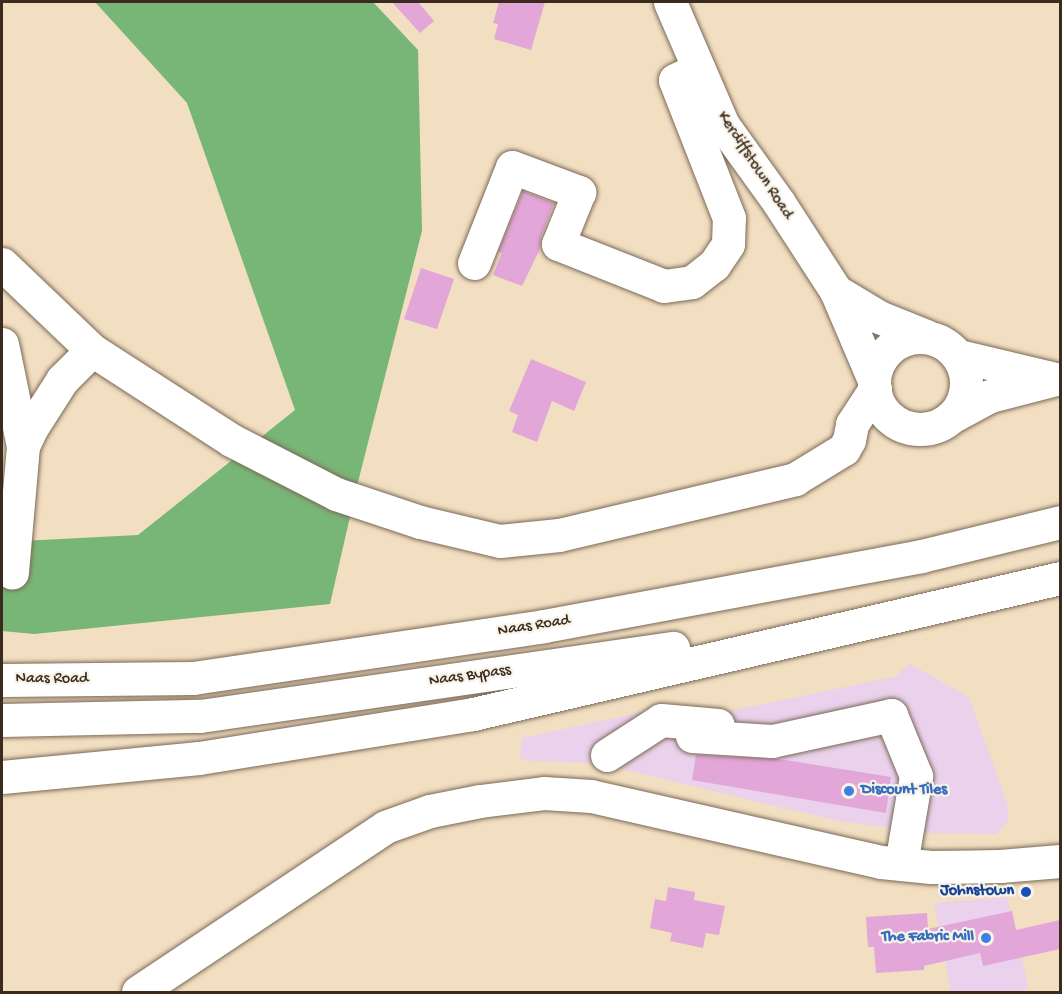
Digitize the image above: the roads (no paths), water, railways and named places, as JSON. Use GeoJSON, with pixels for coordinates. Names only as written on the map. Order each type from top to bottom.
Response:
{"type":"FeatureCollection","features":[{"type":"Feature","properties":{"kind":"main road","name":"Kerdiffstown Road"},"geometry":{"type":"LineString","coordinates":[[670,2],[723,125],[779,203],[836,291],[874,384]]}},
{"type":"Feature","properties":{"kind":"main road"},"geometry":{"type":"LineString","coordinates":[[474,263],[512,167],[579,192],[558,244],[664,286],[692,282],[714,265],[728,244],[729,218],[675,80],[699,69]]}},
{"type":"Feature","properties":{"kind":"main road"},"geometry":{"type":"LineString","coordinates":[[2,264],[92,350],[231,440],[336,494],[420,522],[500,541],[559,535],[795,479],[835,457],[849,440],[852,424],[874,384],[876,367],[890,347],[901,340],[926,336]]}},
{"type":"Feature","properties":{"kind":"main road"},"geometry":{"type":"LineString","coordinates":[[836,291],[879,317],[938,340],[959,356],[1058,379]]}},
{"type":"Feature","properties":{"kind":"main road"},"geometry":{"type":"LineString","coordinates":[[2,344],[23,446],[12,573]]}},
{"type":"Feature","properties":{"kind":"main road"},"geometry":{"type":"LineString","coordinates":[[23,446],[32,427],[63,380],[92,350]]}},
{"type":"Feature","properties":{"kind":"main road"},"geometry":{"type":"LineString","coordinates":[[953,416],[966,394],[967,381],[959,356]]}},
{"type":"Feature","properties":{"kind":"main road"},"geometry":{"type":"LineString","coordinates":[[874,384],[881,408],[891,420],[903,426],[929,429],[990,396],[1058,379]]}},
{"type":"Feature","properties":{"kind":"main road"},"geometry":{"type":"LineString","coordinates":[[849,440],[865,440],[903,426]]}},
{"type":"Feature","properties":{"kind":"main road","name":"Naas Road"},"geometry":{"type":"LineString","coordinates":[[2,680],[193,678],[544,626],[921,556],[1060,522]]}},
{"type":"Feature","properties":{"kind":"main road"},"geometry":{"type":"LineString","coordinates":[[2,777],[199,758],[473,714],[1060,578]]}},
{"type":"Feature","properties":{"kind":"main road","name":"Naas Bypass"},"geometry":{"type":"LineString","coordinates":[[2,720],[200,716],[936,608]]}},
{"type":"Feature","properties":{"kind":"main road"},"geometry":{"type":"LineString","coordinates":[[692,736],[772,741],[891,715],[916,776],[901,864]]}},
{"type":"Feature","properties":{"kind":"main road"},"geometry":{"type":"LineString","coordinates":[[607,755],[661,720],[759,728],[763,741]]}},
{"type":"Feature","properties":{"kind":"main road"},"geometry":{"type":"LineString","coordinates":[[138,993],[385,827],[430,811],[480,801],[544,793],[591,796],[881,862],[930,867],[1000,866],[1060,861]]}},
{"type":"Feature","properties":{"kind":"place","name":"Discount Tiles"},"geometry":{"type":"Point","coordinates":[849,791]}},
{"type":"Feature","properties":{"kind":"place","name":"Johnstown"},"geometry":{"type":"Point","coordinates":[1026,892]}},
{"type":"Feature","properties":{"kind":"place","name":"The Fabric Mill"},"geometry":{"type":"Point","coordinates":[986,938]}}]}
